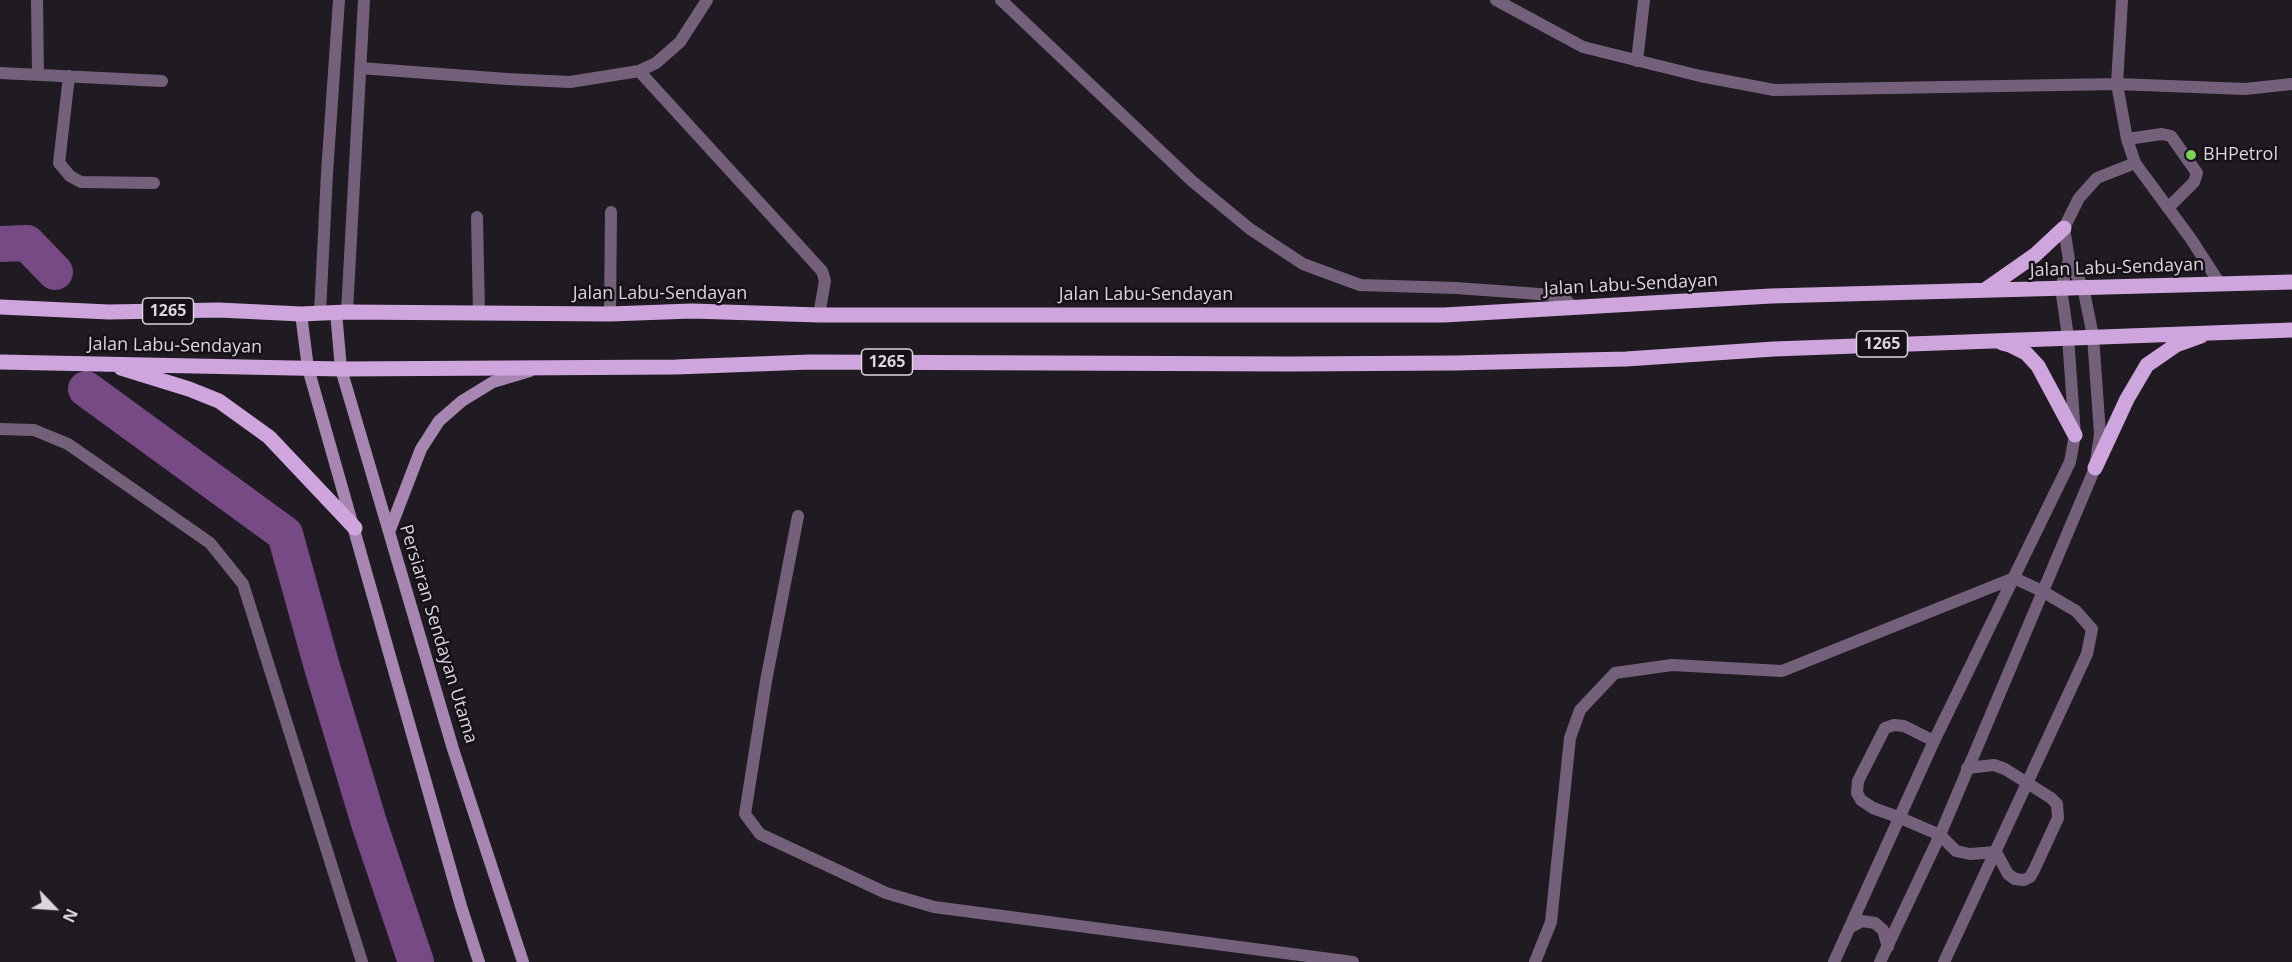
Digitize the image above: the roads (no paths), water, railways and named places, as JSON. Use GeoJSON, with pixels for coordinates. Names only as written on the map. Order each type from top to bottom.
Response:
{"type":"FeatureCollection","features":[{"type":"Feature","properties":{"kind":"main road"},"geometry":{"type":"LineString","coordinates":[[1983,291],[2035,255],[2064,228]]}},
{"type":"Feature","properties":{"kind":"main road","name":"Jalan Labu-Sendayan"},"geometry":{"type":"LineString","coordinates":[[0,307],[109,312],[219,310],[301,314],[479,312],[610,314],[699,311],[819,315],[1444,315],[1771,296],[2292,282]]}},
{"type":"Feature","properties":{"kind":"main road","name":"Persiaran Sendayan Utama"},"geometry":{"type":"LineString","coordinates":[[341,312],[340,369],[453,749],[523,962]]}},
{"type":"Feature","properties":{"kind":"main road"},"geometry":{"type":"LineString","coordinates":[[301,314],[308,368],[356,528],[479,962]]}},
{"type":"Feature","properties":{"kind":"main road","name":"Jalan Labu-Sendayan"},"geometry":{"type":"LineString","coordinates":[[0,362],[157,363],[340,369],[676,368],[810,362],[1455,363],[1626,359],[1774,349],[2292,330]]}},
{"type":"Feature","properties":{"kind":"main road"},"geometry":{"type":"LineString","coordinates":[[2095,468],[2127,399],[2147,365],[2176,345],[2212,332]]}},
{"type":"Feature","properties":{"kind":"main road"},"geometry":{"type":"LineString","coordinates":[[1990,340],[2010,345],[2026,353],[2038,366],[2075,435]]}},
{"type":"Feature","properties":{"kind":"main road"},"geometry":{"type":"LineString","coordinates":[[107,364],[189,389],[219,401],[268,437],[356,528]]}},
{"type":"Feature","properties":{"kind":"main road"},"geometry":{"type":"LineString","coordinates":[[389,532],[421,449],[439,421],[462,401],[493,382],[543,367]]}},
{"type":"Feature","properties":{"kind":"street"},"geometry":{"type":"LineString","coordinates":[[37,0],[38,75]]}},
{"type":"Feature","properties":{"kind":"street"},"geometry":{"type":"LineString","coordinates":[[320,313],[339,0]]}},
{"type":"Feature","properties":{"kind":"street"},"geometry":{"type":"LineString","coordinates":[[341,312],[364,0]]}},
{"type":"Feature","properties":{"kind":"street"},"geometry":{"type":"LineString","coordinates":[[360,68],[570,82],[639,71],[656,63],[680,42],[707,0]]}},
{"type":"Feature","properties":{"kind":"street"},"geometry":{"type":"LineString","coordinates":[[1001,0],[1192,181],[1250,229],[1303,264],[1360,285],[1456,288],[1558,295],[1574,308]]}},
{"type":"Feature","properties":{"kind":"street"},"geometry":{"type":"LineString","coordinates":[[1496,0],[1583,47],[1700,76],[1774,90],[2116,84],[2245,89],[2292,84]]}},
{"type":"Feature","properties":{"kind":"street"},"geometry":{"type":"LineString","coordinates":[[1636,61],[1644,0]]}},
{"type":"Feature","properties":{"kind":"street"},"geometry":{"type":"LineString","coordinates":[[2122,0],[2116,84],[2127,139],[2135,163],[2220,284]]}},
{"type":"Feature","properties":{"kind":"street"},"geometry":{"type":"LineString","coordinates":[[639,71],[822,271],[825,281],[819,315]]}},
{"type":"Feature","properties":{"kind":"street"},"geometry":{"type":"LineString","coordinates":[[0,73],[162,81]]}},
{"type":"Feature","properties":{"kind":"street"},"geometry":{"type":"LineString","coordinates":[[69,76],[59,163],[70,176],[81,182],[154,183]]}},
{"type":"Feature","properties":{"kind":"street"},"geometry":{"type":"LineString","coordinates":[[2127,139],[2162,134],[2171,136],[2197,173],[2194,182],[2168,208]]}},
{"type":"Feature","properties":{"kind":"street"},"geometry":{"type":"LineString","coordinates":[[1880,962],[1940,835],[2095,468],[2100,434],[2093,336],[2083,287],[2069,260],[2064,228],[2079,198],[2097,178],[2135,163]]}},
{"type":"Feature","properties":{"kind":"street"},"geometry":{"type":"LineString","coordinates":[[610,212],[610,314]]}},
{"type":"Feature","properties":{"kind":"street"},"geometry":{"type":"LineString","coordinates":[[477,217],[479,312]]}},
{"type":"Feature","properties":{"kind":"street"},"geometry":{"type":"LineString","coordinates":[[1834,962],[1934,741],[2070,462],[2075,435],[2068,337],[2061,288],[2069,260]]}},
{"type":"Feature","properties":{"kind":"street"},"geometry":{"type":"LineString","coordinates":[[0,429],[34,430],[68,444],[210,543],[243,584],[362,962]]}},
{"type":"Feature","properties":{"kind":"street"},"geometry":{"type":"LineString","coordinates":[[798,516],[766,681],[745,814],[760,834],[886,893],[934,907],[1353,962]]}},
{"type":"Feature","properties":{"kind":"street"},"geometry":{"type":"LineString","coordinates":[[1535,962],[1551,922],[1570,738],[1580,710],[1615,673],[1672,665],[1782,671],[2014,578],[2076,611],[2092,630],[2087,654],[1944,962]]}},
{"type":"Feature","properties":{"kind":"street"},"geometry":{"type":"LineString","coordinates":[[1934,741],[1904,726],[1894,725],[1885,728],[1858,781],[1857,793],[1861,800],[1873,808],[1940,835],[1956,851],[1970,854],[1996,852]]}},
{"type":"Feature","properties":{"kind":"street"},"geometry":{"type":"LineString","coordinates":[[1967,768],[1994,765],[2005,769],[2057,804],[2059,812],[2054,828],[2030,877],[2015,879],[2008,874],[1996,852]]}},
{"type":"Feature","properties":{"kind":"street"},"geometry":{"type":"LineString","coordinates":[[1849,928],[1862,921],[1875,923],[1883,930],[1888,947]]}},
{"type":"Feature","properties":{"kind":"waterway"},"geometry":{"type":"LineString","coordinates":[[0,244],[27,243],[55,272]]}},
{"type":"Feature","properties":{"kind":"waterway"},"geometry":{"type":"LineString","coordinates":[[86,389],[285,534],[370,826],[416,962]]}},
{"type":"Feature","properties":{"kind":"place","name":"BHPetrol"},"geometry":{"type":"Point","coordinates":[2191,155]}}]}
